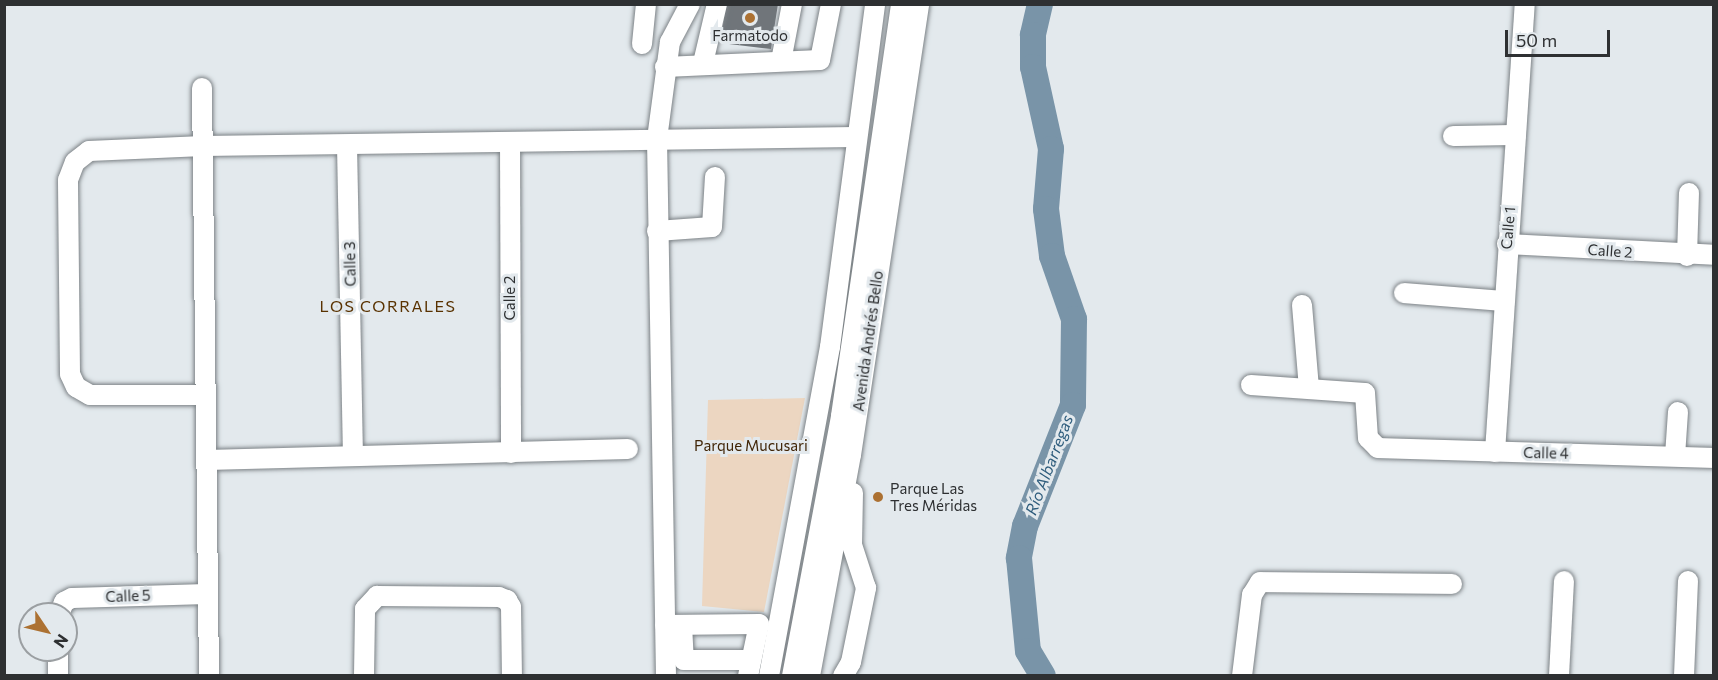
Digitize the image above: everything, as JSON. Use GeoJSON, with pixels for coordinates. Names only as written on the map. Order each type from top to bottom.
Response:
{"type":"FeatureCollection","features":[{"type":"Feature","properties":{"kind":"street"},"geometry":{"type":"LineString","coordinates":[[642,44],[646,4]]}},
{"type":"Feature","properties":{"kind":"street"},"geometry":{"type":"LineString","coordinates":[[666,675],[674,625],[657,231],[657,140],[670,42],[690,4]]}},
{"type":"Feature","properties":{"kind":"street"},"geometry":{"type":"LineString","coordinates":[[703,63],[717,4]]}},
{"type":"Feature","properties":{"kind":"street"},"geometry":{"type":"LineString","coordinates":[[781,61],[792,4]]}},
{"type":"Feature","properties":{"kind":"street"},"geometry":{"type":"LineString","coordinates":[[665,67],[703,63],[820,60],[831,4]]}},
{"type":"Feature","properties":{"kind":"street"},"geometry":{"type":"LineString","coordinates":[[770,675],[830,347],[855,137],[875,4]]}},
{"type":"Feature","properties":{"kind":"street"},"geometry":{"type":"LineString","coordinates":[[781,675],[832,397],[890,4]]}},
{"type":"Feature","properties":{"kind":"street"},"geometry":{"type":"LineString","coordinates":[[792,675],[841,416],[901,4]]}},
{"type":"Feature","properties":{"kind":"street","name":"Avenida Andrés Bello"},"geometry":{"type":"LineString","coordinates":[[810,675],[851,455],[919,4]]}},
{"type":"Feature","properties":{"kind":"street","name":"Calle 1"},"geometry":{"type":"LineString","coordinates":[[1495,452],[1503,301],[1525,4]]}},
{"type":"Feature","properties":{"kind":"street"},"geometry":{"type":"LineString","coordinates":[[202,88],[208,675]]}},
{"type":"Feature","properties":{"kind":"street"},"geometry":{"type":"LineString","coordinates":[[1453,136],[1516,135]]}},
{"type":"Feature","properties":{"kind":"street"},"geometry":{"type":"LineString","coordinates":[[206,396],[90,395],[76,387],[70,363],[68,180],[75,162],[89,151],[203,146],[855,137]]}},
{"type":"Feature","properties":{"kind":"street","name":"Calle 2"},"geometry":{"type":"LineString","coordinates":[[510,143],[511,453]]}},
{"type":"Feature","properties":{"kind":"street","name":"Calle 3"},"geometry":{"type":"LineString","coordinates":[[348,145],[353,454]]}},
{"type":"Feature","properties":{"kind":"street"},"geometry":{"type":"LineString","coordinates":[[657,231],[712,227],[715,177]]}},
{"type":"Feature","properties":{"kind":"street"},"geometry":{"type":"LineString","coordinates":[[1687,256],[1689,193]]}},
{"type":"Feature","properties":{"kind":"street","name":"Calle 2"},"geometry":{"type":"LineString","coordinates":[[1507,244],[1687,256],[1713,255]]}},
{"type":"Feature","properties":{"kind":"street"},"geometry":{"type":"LineString","coordinates":[[1404,293],[1503,301]]}},
{"type":"Feature","properties":{"kind":"street"},"geometry":{"type":"LineString","coordinates":[[1251,385],[1309,388],[1302,304]]}},
{"type":"Feature","properties":{"kind":"street","name":"Calle 4"},"geometry":{"type":"LineString","coordinates":[[1309,388],[1365,393],[1368,438],[1378,448],[1713,458]]}},
{"type":"Feature","properties":{"kind":"street"},"geometry":{"type":"LineString","coordinates":[[1675,456],[1678,412]]}},
{"type":"Feature","properties":{"kind":"street"},"geometry":{"type":"LineString","coordinates":[[207,460],[353,454],[628,450]]}},
{"type":"Feature","properties":{"kind":"street"},"geometry":{"type":"LineString","coordinates":[[843,675],[851,662],[866,588],[852,545],[851,455]]}},
{"type":"Feature","properties":{"kind":"street"},"geometry":{"type":"LineString","coordinates":[[1559,675],[1564,581]]}},
{"type":"Feature","properties":{"kind":"street"},"geometry":{"type":"LineString","coordinates":[[1683,675],[1688,581]]}},
{"type":"Feature","properties":{"kind":"street"},"geometry":{"type":"LineString","coordinates":[[1242,675],[1252,595],[1260,582],[1452,584]]}},
{"type":"Feature","properties":{"kind":"street","name":"Calle 5"},"geometry":{"type":"LineString","coordinates":[[64,602],[72,598],[207,594]]}},
{"type":"Feature","properties":{"kind":"street"},"geometry":{"type":"LineString","coordinates":[[364,675],[365,609],[377,596],[499,597],[507,600],[511,607],[512,675]]}},
{"type":"Feature","properties":{"kind":"street"},"geometry":{"type":"LineString","coordinates":[[759,624],[750,668],[684,660],[674,625],[759,624]]}},
{"type":"Feature","properties":{"kind":"green space","name":"Parque Mucusari"},"geometry":{"type":"Polygon","coordinates":[[[805,398],[764,612],[702,606],[708,400],[805,398]]]}},
{"type":"Feature","properties":{"kind":"building","name":"Farmatodo"},"geometry":{"type":"Polygon","coordinates":[[[726,4],[778,4],[771,49],[729,44],[722,32],[726,4]]]}},
{"type":"Feature","properties":{"kind":"waterway","name":"Río Albarregas"},"geometry":{"type":"LineString","coordinates":[[1040,4],[1033,35],[1033,67],[1051,149],[1046,209],[1052,256],[1074,319],[1073,405],[1025,526],[1019,558],[1028,651],[1043,676]]}},
{"type":"Feature","properties":{"kind":"place","name":"Farmatodo"},"geometry":{"type":"Point","coordinates":[750,18]}},
{"type":"Feature","properties":{"kind":"place","name":"Parque Las Tres Méridas"},"geometry":{"type":"Point","coordinates":[878,497]}},
{"type":"Feature","properties":{"kind":"district","name":"LOS CORRALES"},"geometry":{"type":"Point","coordinates":[388,306]}}]}
